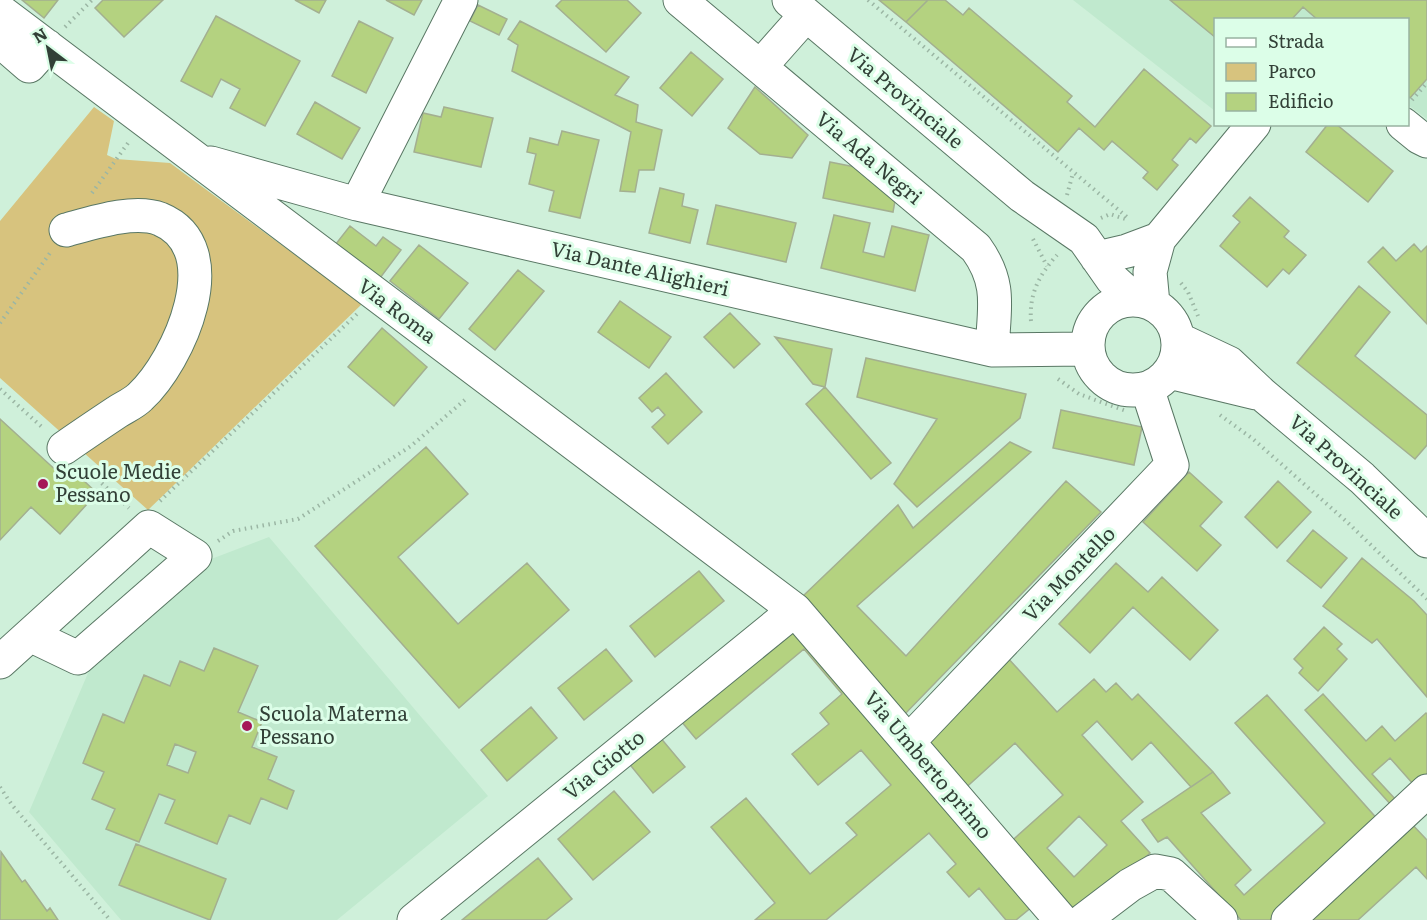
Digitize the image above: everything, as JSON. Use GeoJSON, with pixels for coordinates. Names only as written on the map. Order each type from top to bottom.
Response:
{"type":"FeatureCollection","features":[{"type":"Feature","properties":{"kind":"street"},"geometry":{"type":"LineString","coordinates":[[357,204],[461,0]]}},
{"type":"Feature","properties":{"kind":"street","name":"Via Ada Negri"},"geometry":{"type":"LineString","coordinates":[[680,0],[976,248],[987,264],[993,280],[995,297],[992,350]]}},
{"type":"Feature","properties":{"kind":"street"},"geometry":{"type":"LineString","coordinates":[[760,67],[797,8]]}},
{"type":"Feature","properties":{"kind":"street","name":"Via Provinciale"},"geometry":{"type":"LineString","coordinates":[[797,8],[1022,196],[1084,238],[1112,279],[1143,302],[1169,317],[1178,339],[1230,363],[1263,395],[1362,478],[1427,541]]}},
{"type":"Feature","properties":{"kind":"street","name":"Via Roma"},"geometry":{"type":"LineString","coordinates":[[0,11],[21,51],[197,160],[795,610]]}},
{"type":"Feature","properties":{"kind":"street"},"geometry":{"type":"LineString","coordinates":[[1097,258],[1127,251],[1145,230],[1252,126]]}},
{"type":"Feature","properties":{"kind":"street"},"geometry":{"type":"LineString","coordinates":[[1405,126],[1419,138],[1427,141]]}},
{"type":"Feature","properties":{"kind":"street","name":"Via Dante Alighieri"},"geometry":{"type":"LineString","coordinates":[[197,160],[357,204],[992,350],[1088,349]]}},
{"type":"Feature","properties":{"kind":"street","name":"Via Provinciale"},"geometry":{"type":"LineString","coordinates":[[1022,196],[1082,268],[1098,316]]}},
{"type":"Feature","properties":{"kind":"street"},"geometry":{"type":"LineString","coordinates":[[64,448],[140,397],[163,369],[179,337],[192,302],[196,275],[191,247],[177,230],[159,219],[121,216],[66,230]]}},
{"type":"Feature","properties":{"kind":"street"},"geometry":{"type":"LineString","coordinates":[[1088,349],[1089,334],[1098,316],[1113,304],[1143,302],[1150,272],[1145,230]]}},
{"type":"Feature","properties":{"kind":"street"},"geometry":{"type":"LineString","coordinates":[[1158,380],[1176,360],[1178,339]]}},
{"type":"Feature","properties":{"kind":"street","name":"Via Provinciale"},"geometry":{"type":"LineString","coordinates":[[1088,349],[1094,369],[1109,384],[1124,390],[1136,390],[1158,380],[1263,395]]}},
{"type":"Feature","properties":{"kind":"street","name":"Via Montello"},"geometry":{"type":"LineString","coordinates":[[909,741],[1172,465],[1158,380]]}},
{"type":"Feature","properties":{"kind":"street"},"geometry":{"type":"LineString","coordinates":[[0,662],[149,527],[195,556],[78,658],[30,635]]}},
{"type":"Feature","properties":{"kind":"street","name":"Via Umberto primo"},"geometry":{"type":"LineString","coordinates":[[795,610],[1061,920]]}},
{"type":"Feature","properties":{"kind":"street","name":"Via Giotto"},"geometry":{"type":"LineString","coordinates":[[414,920],[795,610]]}},
{"type":"Feature","properties":{"kind":"street"},"geometry":{"type":"LineString","coordinates":[[1287,920],[1427,791]]}},
{"type":"Feature","properties":{"kind":"street"},"geometry":{"type":"LineString","coordinates":[[1084,920],[1123,889],[1155,871],[1171,874],[1221,920]]}},
{"type":"Feature","properties":{"kind":"path"},"geometry":{"type":"LineString","coordinates":[[21,51],[92,0]]}},
{"type":"Feature","properties":{"kind":"path"},"geometry":{"type":"LineString","coordinates":[[868,0],[1054,158],[1145,230]]}},
{"type":"Feature","properties":{"kind":"path"},"geometry":{"type":"LineString","coordinates":[[1409,103],[1427,83]]}},
{"type":"Feature","properties":{"kind":"path"},"geometry":{"type":"LineString","coordinates":[[1034,349],[1030,302],[1032,294],[1047,266],[1064,246]]}},
{"type":"Feature","properties":{"kind":"path"},"geometry":{"type":"LineString","coordinates":[[156,502],[162,501],[376,295]]}},
{"type":"Feature","properties":{"kind":"path"},"geometry":{"type":"LineString","coordinates":[[195,556],[233,531],[298,519],[411,446],[471,394]]}},
{"type":"Feature","properties":{"kind":"path"},"geometry":{"type":"LineString","coordinates":[[1214,412],[1262,447],[1346,521],[1427,599]]}},
{"type":"Feature","properties":{"kind":"path"},"geometry":{"type":"LineString","coordinates":[[0,787],[12,805],[110,920]]}},
{"type":"Feature","properties":{"kind":"shaded area"},"geometry":{"type":"Polygon","coordinates":[[[1073,0],[1427,0],[1427,119],[1409,106],[1409,18],[1214,18],[1214,110],[1073,0]]]}},
{"type":"Feature","properties":{"kind":"shaded area","name":"Scuola Materna Pessano"},"geometry":{"type":"Polygon","coordinates":[[[269,537],[488,796],[337,920],[121,920],[29,812],[88,673],[99,654],[198,564],[269,537]]]}},
{"type":"Feature","properties":{"kind":"green space"},"geometry":{"type":"Polygon","coordinates":[[[94,107],[114,121],[107,155],[116,159],[170,163],[362,304],[148,510],[0,378],[0,221],[94,107]]]}},
{"type":"Feature","properties":{"kind":"building"},"geometry":{"type":"Polygon","coordinates":[[[22,0],[58,0],[44,18],[22,0]]]}},
{"type":"Feature","properties":{"kind":"building"},"geometry":{"type":"Polygon","coordinates":[[[103,0],[163,0],[124,37],[95,8],[103,0]]]}},
{"type":"Feature","properties":{"kind":"building"},"geometry":{"type":"Polygon","coordinates":[[[295,0],[326,0],[319,13],[295,0]]]}},
{"type":"Feature","properties":{"kind":"building"},"geometry":{"type":"Polygon","coordinates":[[[386,0],[422,0],[414,15],[386,0]]]}},
{"type":"Feature","properties":{"kind":"building"},"geometry":{"type":"Polygon","coordinates":[[[562,0],[627,0],[641,13],[606,52],[556,6],[562,0]]]}},
{"type":"Feature","properties":{"kind":"building"},"geometry":{"type":"Polygon","coordinates":[[[879,0],[928,0],[906,22],[879,0]]]}},
{"type":"Feature","properties":{"kind":"building"},"geometry":{"type":"Polygon","coordinates":[[[928,0],[945,0],[963,15],[969,8],[1072,96],[1067,102],[1095,127],[1144,69],[1211,126],[1196,143],[1190,138],[1172,160],[1178,165],[1157,190],[1143,178],[1148,172],[1112,141],[1104,150],[1079,128],[1058,152],[906,22],[928,0]]]}},
{"type":"Feature","properties":{"kind":"building"},"geometry":{"type":"Polygon","coordinates":[[[1170,0],[1427,0],[1427,79],[1410,98],[1409,18],[1316,18],[1303,7],[1293,18],[1214,18],[1214,36],[1170,0]]]}},
{"type":"Feature","properties":{"kind":"building"},"geometry":{"type":"Polygon","coordinates":[[[478,5],[507,19],[499,35],[470,21],[478,5]]]}},
{"type":"Feature","properties":{"kind":"building"},"geometry":{"type":"Polygon","coordinates":[[[216,16],[300,61],[265,126],[230,108],[240,89],[221,79],[212,97],[181,81],[216,16]]]}},
{"type":"Feature","properties":{"kind":"building"},"geometry":{"type":"Polygon","coordinates":[[[359,21],[393,38],[366,93],[332,76],[359,21]]]}},
{"type":"Feature","properties":{"kind":"building"},"geometry":{"type":"Polygon","coordinates":[[[520,21],[629,77],[615,95],[638,105],[636,122],[662,130],[654,170],[639,170],[635,192],[620,191],[631,132],[512,71],[518,45],[508,39],[520,21]]]}},
{"type":"Feature","properties":{"kind":"building"},"geometry":{"type":"Polygon","coordinates":[[[691,52],[723,79],[692,116],[660,88],[691,52]]]}},
{"type":"Feature","properties":{"kind":"building"},"geometry":{"type":"Polygon","coordinates":[[[755,87],[808,135],[792,158],[760,154],[728,128],[755,87]]]}},
{"type":"Feature","properties":{"kind":"building"},"geometry":{"type":"Polygon","coordinates":[[[315,102],[360,128],[342,159],[297,134],[315,102]]]}},
{"type":"Feature","properties":{"kind":"building"},"geometry":{"type":"Polygon","coordinates":[[[444,107],[493,118],[481,167],[414,152],[423,113],[441,117],[444,107]]]}},
{"type":"Feature","properties":{"kind":"building"},"geometry":{"type":"Polygon","coordinates":[[[1326,126],[1338,126],[1393,171],[1368,202],[1306,152],[1326,126]]]}},
{"type":"Feature","properties":{"kind":"building"},"geometry":{"type":"Polygon","coordinates":[[[562,131],[599,140],[580,218],[549,211],[554,191],[529,184],[536,154],[527,152],[530,138],[558,145],[562,131]]]}},
{"type":"Feature","properties":{"kind":"building"},"geometry":{"type":"Polygon","coordinates":[[[830,162],[855,167],[895,201],[893,212],[823,198],[830,162]]]}},
{"type":"Feature","properties":{"kind":"building"},"geometry":{"type":"Polygon","coordinates":[[[660,188],[684,194],[682,206],[698,210],[690,243],[649,233],[660,188]]]}},
{"type":"Feature","properties":{"kind":"building"},"geometry":{"type":"Polygon","coordinates":[[[1250,197],[1289,231],[1284,237],[1306,255],[1289,274],[1283,269],[1267,287],[1220,246],[1240,222],[1233,216],[1250,197]]]}},
{"type":"Feature","properties":{"kind":"building"},"geometry":{"type":"Polygon","coordinates":[[[716,205],[796,223],[786,262],[707,244],[716,205]]]}},
{"type":"Feature","properties":{"kind":"building"},"geometry":{"type":"Polygon","coordinates":[[[834,215],[870,223],[863,252],[884,257],[892,226],[929,235],[915,291],[821,268],[834,215]]]}},
{"type":"Feature","properties":{"kind":"building"},"geometry":{"type":"Polygon","coordinates":[[[350,226],[376,246],[383,237],[401,250],[380,278],[335,245],[350,226]]]}},
{"type":"Feature","properties":{"kind":"building"},"geometry":{"type":"Polygon","coordinates":[[[1414,244],[1421,252],[1427,246],[1427,324],[1368,262],[1383,247],[1396,261],[1414,244]]]}},
{"type":"Feature","properties":{"kind":"building"},"geometry":{"type":"Polygon","coordinates":[[[419,245],[468,283],[439,319],[390,281],[419,245]]]}},
{"type":"Feature","properties":{"kind":"building"},"geometry":{"type":"Polygon","coordinates":[[[518,270],[544,291],[495,350],[469,329],[518,270]]]}},
{"type":"Feature","properties":{"kind":"building"},"geometry":{"type":"Polygon","coordinates":[[[1359,286],[1390,312],[1355,356],[1427,415],[1427,445],[1415,459],[1297,363],[1359,286]]]}},
{"type":"Feature","properties":{"kind":"building"},"geometry":{"type":"Polygon","coordinates":[[[620,301],[671,337],[649,368],[598,332],[620,301]]]}},
{"type":"Feature","properties":{"kind":"building"},"geometry":{"type":"Polygon","coordinates":[[[730,313],[760,344],[734,368],[704,337],[730,313]]]}},
{"type":"Feature","properties":{"kind":"building"},"geometry":{"type":"Polygon","coordinates":[[[382,328],[427,367],[394,406],[348,367],[382,328]]]}},
{"type":"Feature","properties":{"kind":"building"},"geometry":{"type":"Polygon","coordinates":[[[775,337],[832,349],[825,387],[813,384],[775,337]]]}},
{"type":"Feature","properties":{"kind":"building"},"geometry":{"type":"Polygon","coordinates":[[[866,358],[1026,394],[1020,418],[917,507],[894,484],[937,419],[857,397],[866,358]]]}},
{"type":"Feature","properties":{"kind":"building"},"geometry":{"type":"Polygon","coordinates":[[[666,373],[702,412],[668,444],[652,427],[665,415],[658,407],[652,412],[639,398],[666,373]]]}},
{"type":"Feature","properties":{"kind":"building"},"geometry":{"type":"Polygon","coordinates":[[[825,387],[891,463],[871,479],[806,404],[825,387]]]}},
{"type":"Feature","properties":{"kind":"building"},"geometry":{"type":"Polygon","coordinates":[[[1061,410],[1142,427],[1134,465],[1053,448],[1061,410]]]}},
{"type":"Feature","properties":{"kind":"building","name":"Scuole Medie Pessano"},"geometry":{"type":"Polygon","coordinates":[[[0,419],[61,475],[68,466],[97,493],[60,534],[31,507],[0,540],[0,419]]]}},
{"type":"Feature","properties":{"kind":"building"},"geometry":{"type":"Polygon","coordinates":[[[1010,442],[1031,452],[857,606],[906,656],[1066,481],[1101,512],[905,714],[803,596],[898,505],[913,528],[1010,442]]]}},
{"type":"Feature","properties":{"kind":"building"},"geometry":{"type":"Polygon","coordinates":[[[426,447],[468,494],[398,557],[458,624],[527,563],[569,610],[459,708],[315,546],[426,447]]]}},
{"type":"Feature","properties":{"kind":"building"},"geometry":{"type":"Polygon","coordinates":[[[1189,472],[1222,502],[1200,526],[1221,545],[1197,571],[1143,522],[1189,472]]]}},
{"type":"Feature","properties":{"kind":"building"},"geometry":{"type":"Polygon","coordinates":[[[1278,481],[1311,512],[1277,548],[1245,517],[1278,481]]]}},
{"type":"Feature","properties":{"kind":"building"},"geometry":{"type":"Polygon","coordinates":[[[1313,530],[1347,558],[1321,588],[1287,561],[1313,530]]]}},
{"type":"Feature","properties":{"kind":"building"},"geometry":{"type":"Polygon","coordinates":[[[1362,558],[1414,601],[1427,615],[1427,697],[1377,639],[1372,643],[1323,606],[1362,558]]]}},
{"type":"Feature","properties":{"kind":"building"},"geometry":{"type":"Polygon","coordinates":[[[1116,563],[1148,592],[1162,577],[1218,630],[1190,660],[1133,607],[1090,653],[1059,624],[1116,563]]]}},
{"type":"Feature","properties":{"kind":"building"},"geometry":{"type":"Polygon","coordinates":[[[699,571],[724,601],[655,657],[630,626],[699,571]]]}},
{"type":"Feature","properties":{"kind":"building"},"geometry":{"type":"Polygon","coordinates":[[[796,615],[1038,902],[1016,920],[1006,920],[979,888],[969,897],[947,872],[956,864],[929,833],[826,920],[755,920],[775,903],[711,827],[746,798],[810,874],[857,835],[846,823],[891,785],[861,750],[818,785],[792,754],[829,724],[820,713],[842,694],[804,649],[696,739],[676,715],[796,615]]]}},
{"type":"Feature","properties":{"kind":"building"},"geometry":{"type":"Polygon","coordinates":[[[1324,627],[1342,644],[1337,649],[1347,659],[1318,691],[1299,673],[1303,668],[1294,659],[1324,627]]]}},
{"type":"Feature","properties":{"kind":"building"},"geometry":{"type":"Polygon","coordinates":[[[214,648],[258,666],[238,712],[262,722],[252,747],[277,757],[268,779],[294,791],[287,809],[261,798],[250,824],[229,815],[217,844],[165,823],[175,800],[159,794],[139,842],[106,829],[115,809],[92,799],[104,772],[83,763],[103,714],[124,723],[144,675],[170,686],[180,661],[204,671],[214,648]],[[175,744],[167,765],[188,773],[196,752],[175,744]]]}},
{"type":"Feature","properties":{"kind":"building"},"geometry":{"type":"Polygon","coordinates":[[[606,649],[632,681],[584,720],[558,688],[606,649]]]}},
{"type":"Feature","properties":{"kind":"building"},"geometry":{"type":"Polygon","coordinates":[[[1006,656],[1057,712],[1094,679],[1106,692],[1116,683],[1132,700],[1138,694],[1213,772],[1191,787],[1151,742],[1132,760],[1097,721],[1082,735],[1143,802],[1121,821],[1150,853],[1076,920],[1006,846],[1063,795],[1015,743],[960,793],[918,743],[1006,656]],[[1079,816],[1047,848],[1074,877],[1107,845],[1079,816]]]}},
{"type":"Feature","properties":{"kind":"building"},"geometry":{"type":"Polygon","coordinates":[[[1323,694],[1366,741],[1382,726],[1395,741],[1427,714],[1427,774],[1414,785],[1390,758],[1372,774],[1397,801],[1392,806],[1305,710],[1323,694]]]}},
{"type":"Feature","properties":{"kind":"building"},"geometry":{"type":"Polygon","coordinates":[[[1267,695],[1380,822],[1270,920],[1241,920],[1167,837],[1158,842],[1142,820],[1213,772],[1230,793],[1201,813],[1251,870],[1235,885],[1244,895],[1325,823],[1235,723],[1267,695]]]}},
{"type":"Feature","properties":{"kind":"building"},"geometry":{"type":"Polygon","coordinates":[[[531,707],[557,738],[507,781],[481,750],[531,707]]]}},
{"type":"Feature","properties":{"kind":"building"},"geometry":{"type":"Polygon","coordinates":[[[659,736],[685,767],[653,793],[627,761],[659,736]]]}},
{"type":"Feature","properties":{"kind":"building"},"geometry":{"type":"Polygon","coordinates":[[[614,791],[650,832],[593,880],[558,839],[614,791]]]}},
{"type":"Feature","properties":{"kind":"building"},"geometry":{"type":"Polygon","coordinates":[[[1409,821],[1427,840],[1427,879],[1416,867],[1358,920],[1302,920],[1409,821]]]}},
{"type":"Feature","properties":{"kind":"building"},"geometry":{"type":"Polygon","coordinates":[[[136,844],[226,879],[210,920],[119,885],[136,844]]]}},
{"type":"Feature","properties":{"kind":"building"},"geometry":{"type":"Polygon","coordinates":[[[1,852],[22,882],[25,880],[47,911],[50,908],[58,920],[0,920],[1,852]]]}},
{"type":"Feature","properties":{"kind":"building"},"geometry":{"type":"Polygon","coordinates":[[[538,858],[572,899],[546,920],[462,920],[538,858]]]}},
{"type":"Feature","properties":{"kind":"place","name":"Scuole Medie Pessano"},"geometry":{"type":"Point","coordinates":[43,484]}},
{"type":"Feature","properties":{"kind":"place","name":"Scuola Materna Pessano"},"geometry":{"type":"Point","coordinates":[247,726]}}]}
